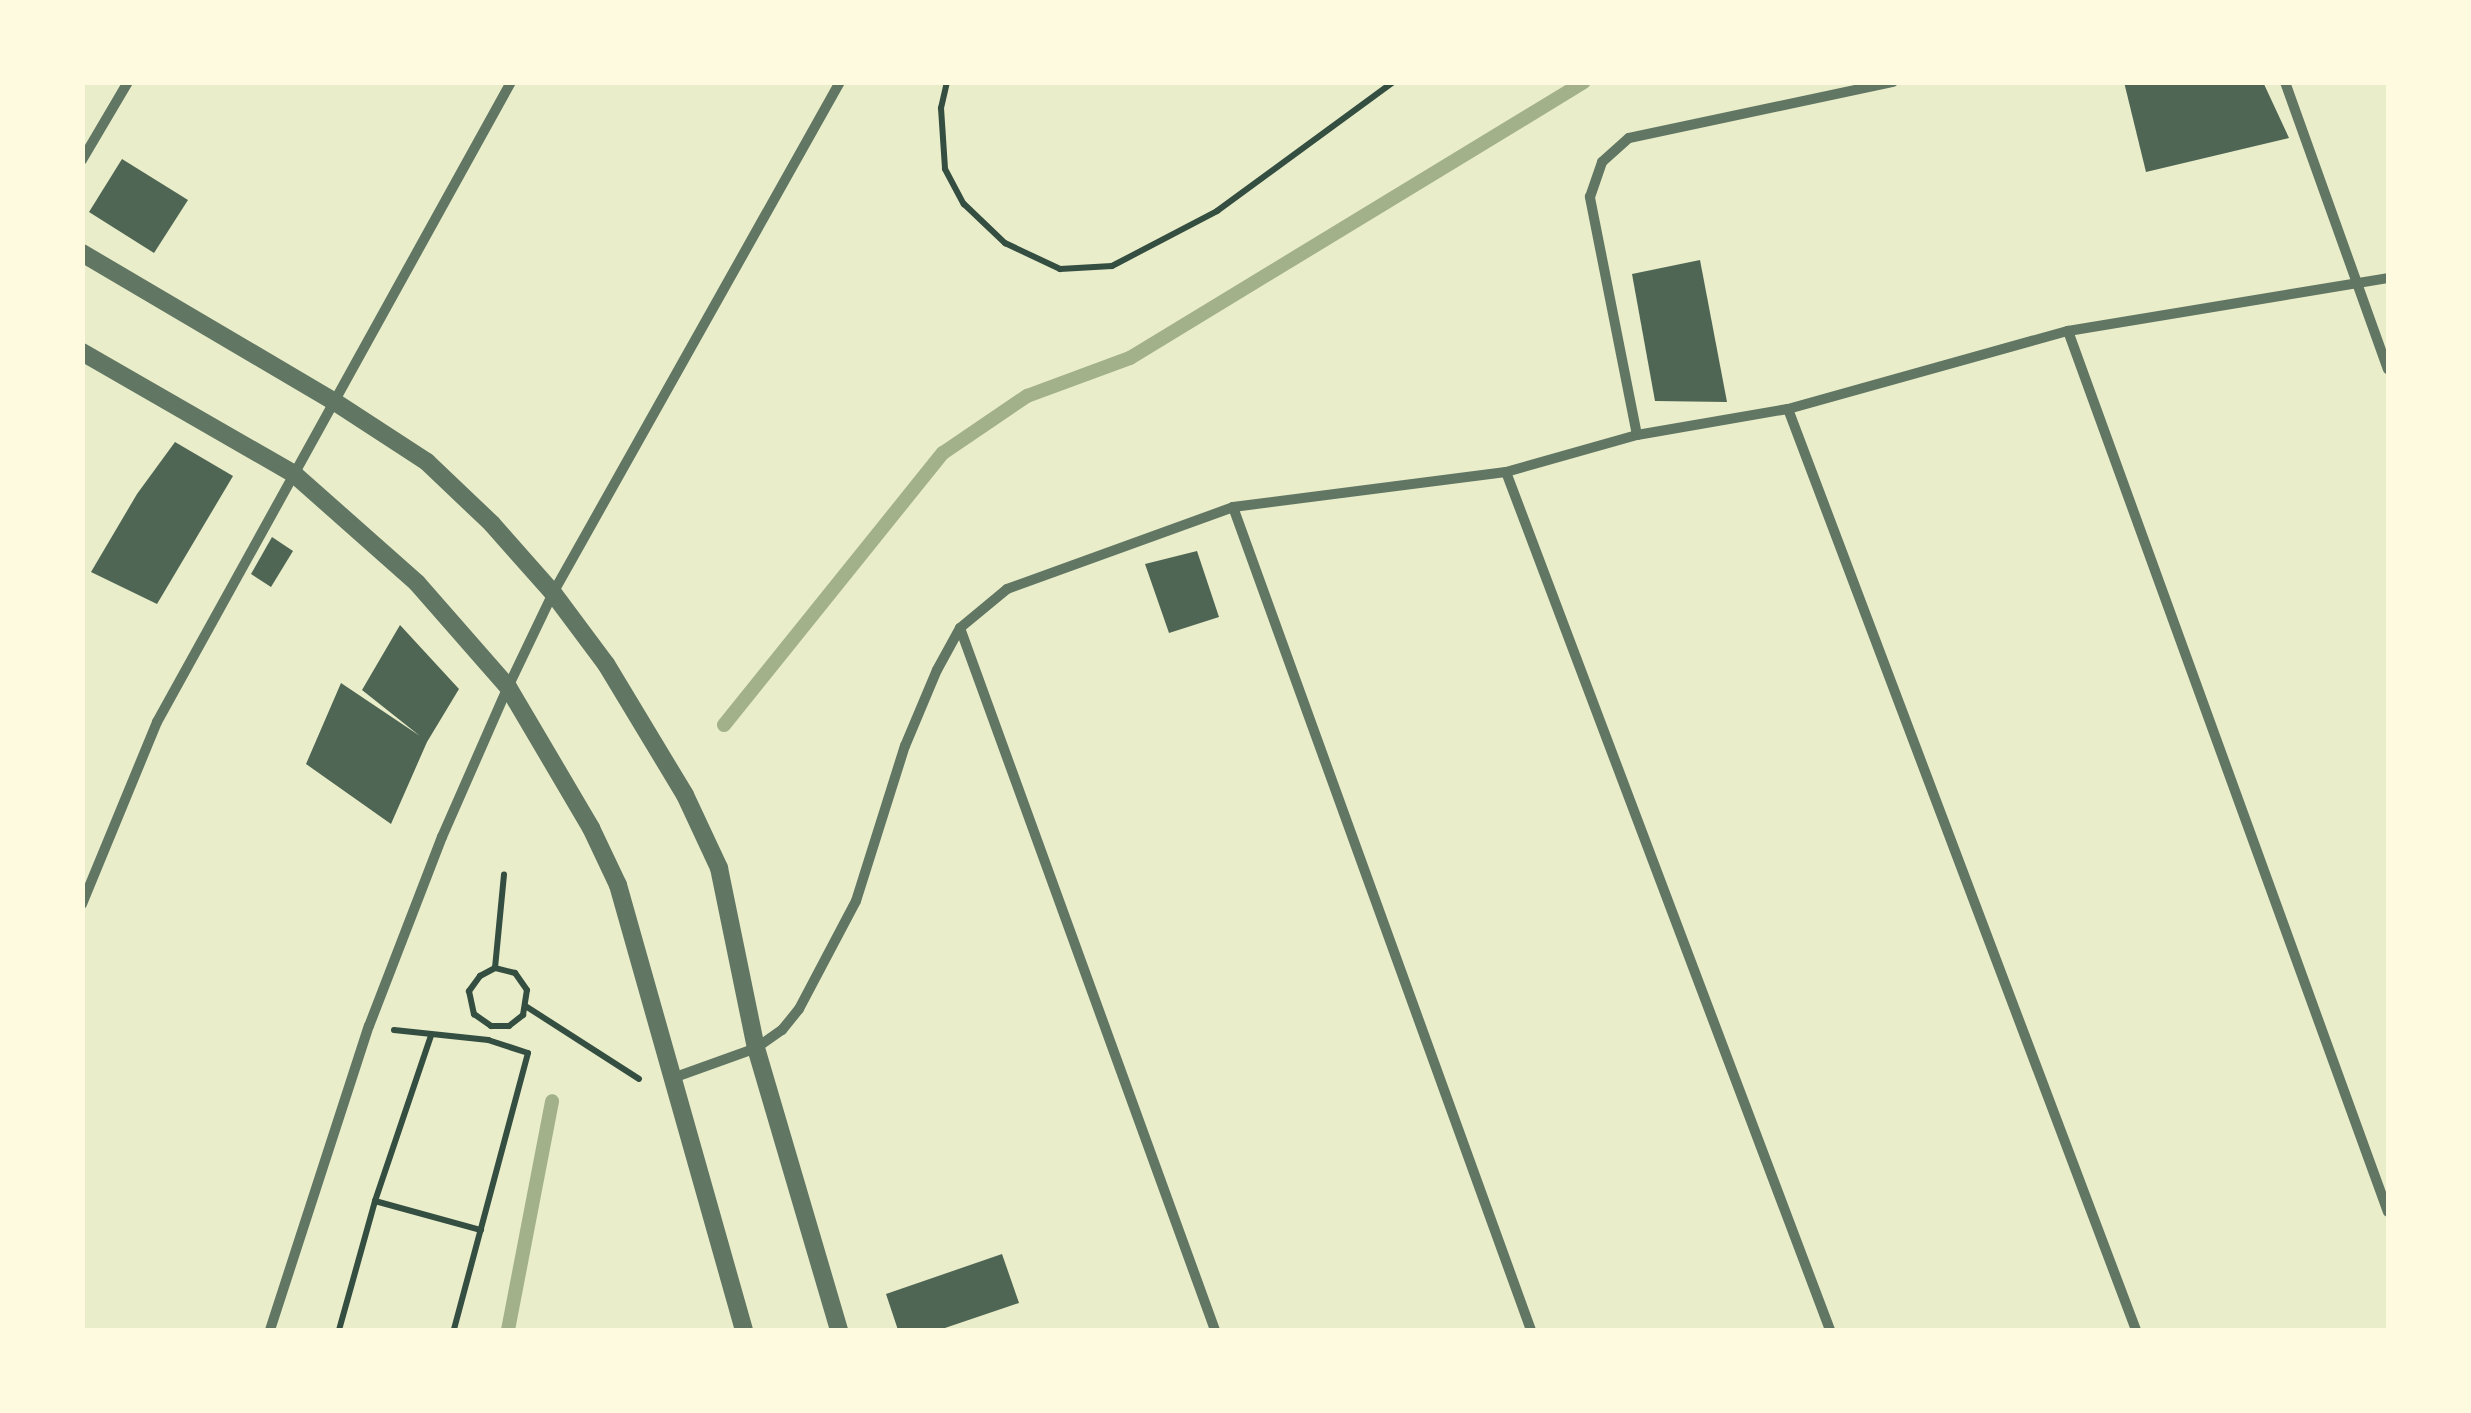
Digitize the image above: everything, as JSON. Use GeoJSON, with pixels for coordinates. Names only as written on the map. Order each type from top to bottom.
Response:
{"type":"FeatureCollection","features":[{"type":"Feature","properties":{"kind":"street"},"geometry":{"type":"LineString","coordinates":[[82,160],[128,82]]}},
{"type":"Feature","properties":{"kind":"street"},"geometry":{"type":"LineString","coordinates":[[82,904],[156,722],[512,82]]}},
{"type":"Feature","properties":{"kind":"street"},"geometry":{"type":"LineString","coordinates":[[270,1330],[369,1026],[442,836],[508,687],[553,593],[840,82]]}},
{"type":"Feature","properties":{"kind":"street"},"geometry":{"type":"LineString","coordinates":[[1637,435],[1590,197],[1602,162],[1629,138],[1892,82]]}},
{"type":"Feature","properties":{"kind":"street"},"geometry":{"type":"LineString","coordinates":[[2286,82],[2388,369]]}},
{"type":"Feature","properties":{"kind":"street"},"geometry":{"type":"LineString","coordinates":[[82,253],[334,402],[427,462],[492,524],[553,593],[606,664],[685,795],[719,868],[756,1048],[839,1330]]}},
{"type":"Feature","properties":{"kind":"street"},"geometry":{"type":"LineString","coordinates":[[670,1079],[756,1048],[782,1030],[799,1009],[856,901],[904,746],[960,628],[1007,589],[1233,507],[1506,472],[1637,435],[1788,409],[2068,331],[2388,278]]}},
{"type":"Feature","properties":{"kind":"street"},"geometry":{"type":"LineString","coordinates":[[2068,331],[2388,1212]]}},
{"type":"Feature","properties":{"kind":"street"},"geometry":{"type":"LineString","coordinates":[[82,352],[294,474],[417,583],[508,687],[591,828],[618,885],[744,1330]]}},
{"type":"Feature","properties":{"kind":"street"},"geometry":{"type":"LineString","coordinates":[[1788,409],[2136,1330]]}},
{"type":"Feature","properties":{"kind":"street"},"geometry":{"type":"LineString","coordinates":[[1506,472],[1830,1330]]}},
{"type":"Feature","properties":{"kind":"street"},"geometry":{"type":"LineString","coordinates":[[1233,507],[1531,1330]]}},
{"type":"Feature","properties":{"kind":"street"},"geometry":{"type":"LineString","coordinates":[[960,628],[1214,1330]]}},
{"type":"Feature","properties":{"kind":"path"},"geometry":{"type":"LineString","coordinates":[[947,82],[941,108],[945,169],[964,204],[1005,243],[1060,269],[1112,266],[1217,212],[1393,82]]}},
{"type":"Feature","properties":{"kind":"path"},"geometry":{"type":"LineString","coordinates":[[494,968],[504,874]]}},
{"type":"Feature","properties":{"kind":"path"},"geometry":{"type":"LineString","coordinates":[[494,968],[521,978],[528,990],[527,1006],[517,1021],[491,1026],[474,1014],[469,990],[480,976],[494,968]]}},
{"type":"Feature","properties":{"kind":"path"},"geometry":{"type":"LineString","coordinates":[[527,1006],[677,1104]]}},
{"type":"Feature","properties":{"kind":"path"},"geometry":{"type":"LineString","coordinates":[[488,1040],[491,1026]]}},
{"type":"Feature","properties":{"kind":"path"},"geometry":{"type":"LineString","coordinates":[[339,1330],[374,1200],[431,1036],[488,1040],[528,1053],[454,1330]]}},
{"type":"Feature","properties":{"kind":"path"},"geometry":{"type":"LineString","coordinates":[[374,1200],[481,1230]]}},
{"type":"Feature","properties":{"kind":"building"},"geometry":{"type":"Polygon","coordinates":[[[2124,82],[2263,82],[2289,138],[2146,172],[2124,82]]]}},
{"type":"Feature","properties":{"kind":"building"},"geometry":{"type":"Polygon","coordinates":[[[122,159],[188,200],[154,253],[89,212],[122,159]]]}},
{"type":"Feature","properties":{"kind":"building"},"geometry":{"type":"Polygon","coordinates":[[[1700,260],[1727,402],[1655,401],[1632,274],[1700,260]]]}},
{"type":"Feature","properties":{"kind":"building"},"geometry":{"type":"Polygon","coordinates":[[[175,442],[233,476],[157,604],[91,572],[137,494],[175,442]]]}},
{"type":"Feature","properties":{"kind":"building"},"geometry":{"type":"Polygon","coordinates":[[[272,537],[293,551],[271,587],[251,574],[272,537]]]}},
{"type":"Feature","properties":{"kind":"building"},"geometry":{"type":"Polygon","coordinates":[[[1197,551],[1219,617],[1169,633],[1145,564],[1197,551]]]}},
{"type":"Feature","properties":{"kind":"building"},"geometry":{"type":"Polygon","coordinates":[[[400,625],[459,689],[427,742],[391,824],[306,764],[341,683],[420,736],[362,690],[400,625]]]}},
{"type":"Feature","properties":{"kind":"building"},"geometry":{"type":"Polygon","coordinates":[[[1002,1254],[1019,1303],[939,1330],[898,1330],[886,1294],[1002,1254]]]}},
{"type":"Feature","properties":{"kind":"waterway"},"geometry":{"type":"LineString","coordinates":[[724,725],[943,453],[1027,396],[1130,358],[1584,82]]}},
{"type":"Feature","properties":{"kind":"waterway"},"geometry":{"type":"LineString","coordinates":[[508,1330],[552,1101]]}}]}
